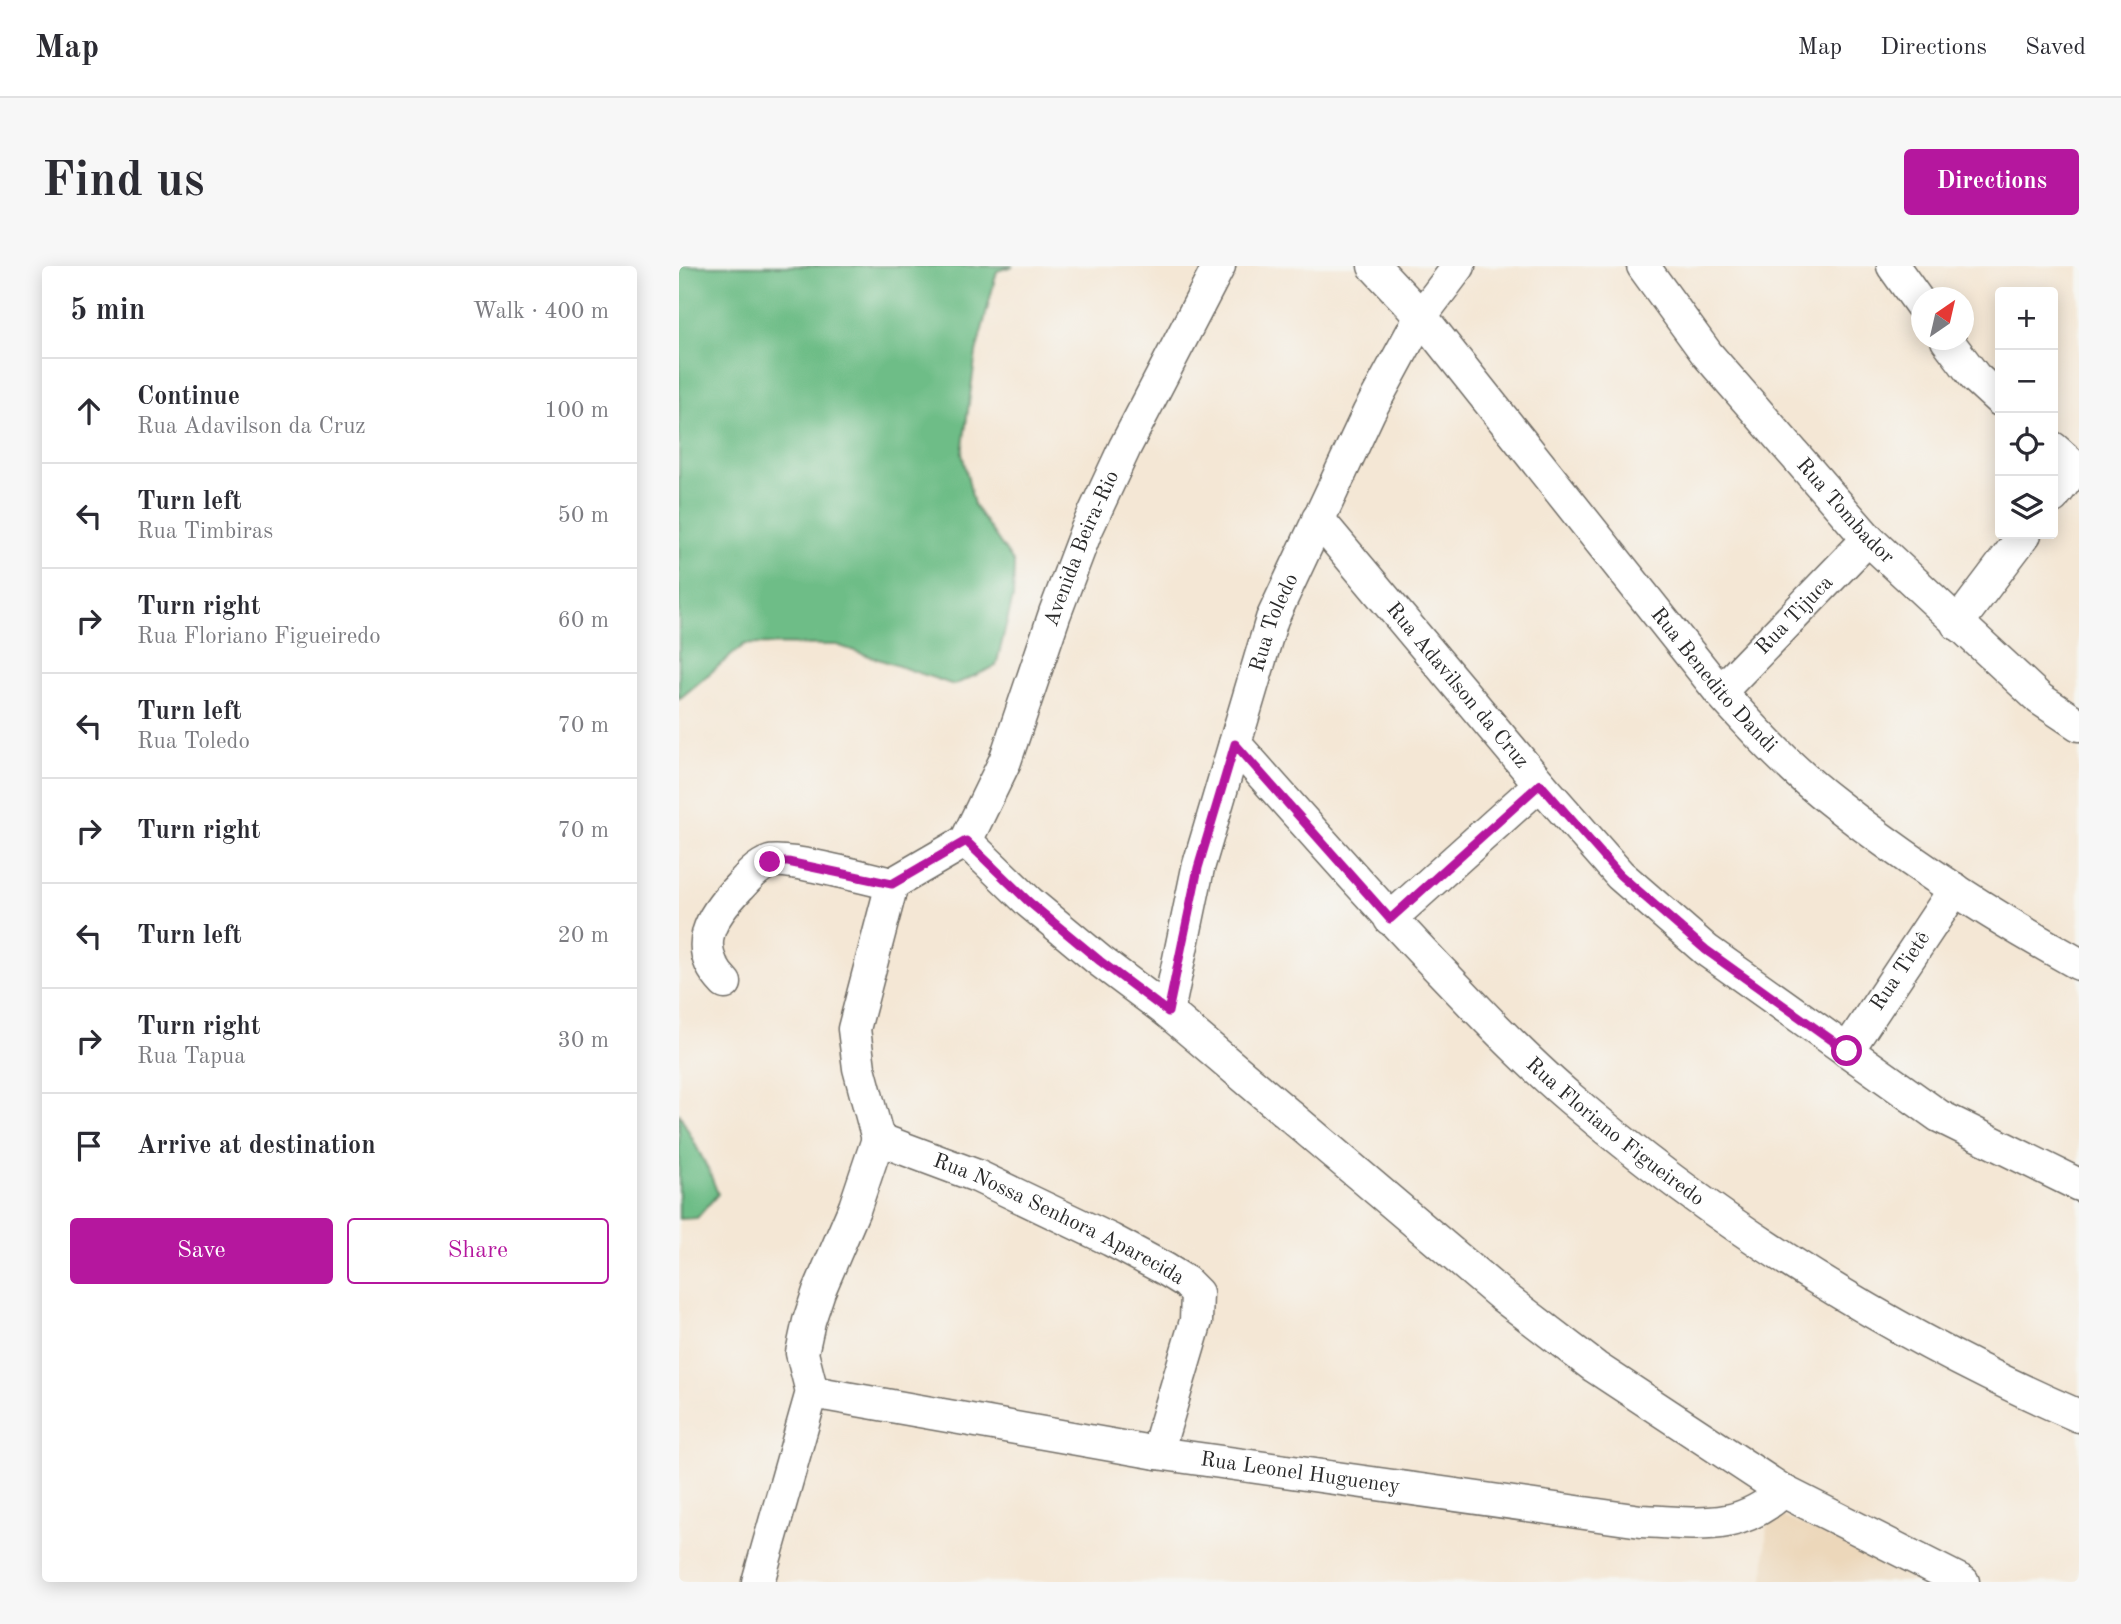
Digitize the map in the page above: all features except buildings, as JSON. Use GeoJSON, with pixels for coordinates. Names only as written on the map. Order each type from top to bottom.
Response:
{"type":"FeatureCollection","features":[{"type":"Feature","properties":{"kind":"street","name":"Avenida Beira-Rio"},"geometry":{"type":"LineString","coordinates":[[966,841],[1005,761],[1055,612],[1086,531],[1125,447],[1219,266]]}},
{"type":"Feature","properties":{"kind":"street","name":"Rua Benedito Dandi"},"geometry":{"type":"LineString","coordinates":[[1374,266],[1420,316],[1720,692],[1760,736],[1833,803],[1955,889],[2021,932],[2079,964]]}},
{"type":"Feature","properties":{"kind":"street","name":"Rua Toledo"},"geometry":{"type":"LineString","coordinates":[[1168,1012],[1198,868],[1272,619],[1369,412],[1420,316],[1459,266]]}},
{"type":"Feature","properties":{"kind":"street","name":"Rua Tombador"},"geometry":{"type":"LineString","coordinates":[[1643,266],[1707,354],[1868,540],[2040,699],[2079,725]]}},
{"type":"Feature","properties":{"kind":"street"},"geometry":{"type":"LineString","coordinates":[[1893,266],[1911,291]]}},
{"type":"Feature","properties":{"kind":"street"},"geometry":{"type":"LineString","coordinates":[[1955,350],[1975,377],[1995,395]]}},
{"type":"Feature","properties":{"kind":"street"},"geometry":{"type":"LineString","coordinates":[[2058,487],[2069,462]]}},
{"type":"Feature","properties":{"kind":"street","name":"Rua Adavilson da Cruz"},"geometry":{"type":"LineString","coordinates":[[1318,519],[1540,784],[1629,883],[1706,950],[1940,1116],[2079,1185]]}},
{"type":"Feature","properties":{"kind":"street"},"geometry":{"type":"LineString","coordinates":[[1957,624],[2021,539]]}},
{"type":"Feature","properties":{"kind":"street","name":"Rua Tijuca"},"geometry":{"type":"LineString","coordinates":[[1720,692],[1868,540]]}},
{"type":"Feature","properties":{"kind":"street","name":"Rua Floriano Figueiredo"},"geometry":{"type":"LineString","coordinates":[[1235,744],[1390,919],[1489,1021],[1569,1098],[1688,1191],[1804,1271],[1935,1347],[2079,1416]]}},
{"type":"Feature","properties":{"kind":"street"},"geometry":{"type":"LineString","coordinates":[[1390,919],[1540,784]]}},
{"type":"Feature","properties":{"kind":"street"},"geometry":{"type":"LineString","coordinates":[[725,983],[717,975],[707,956],[706,939],[714,917],[751,874],[770,862],[788,862],[892,884],[966,841],[1029,902],[1100,961],[1168,1012],[1501,1295],[1595,1367],[1783,1491],[1963,1582]]}},
{"type":"Feature","properties":{"kind":"street"},"geometry":{"type":"LineString","coordinates":[[758,1582],[812,1392],[802,1353],[809,1321],[855,1207],[878,1139],[859,1068],[854,1029],[892,884]]}},
{"type":"Feature","properties":{"kind":"street","name":"Rua Tietê"},"geometry":{"type":"LineString","coordinates":[[1847,1051],[1955,889]]}},
{"type":"Feature","properties":{"kind":"street","name":"Rua Nossa Senhora Aparecida"},"geometry":{"type":"LineString","coordinates":[[878,1139],[977,1176],[1111,1240],[1165,1269],[1186,1282],[1197,1293],[1196,1321],[1157,1453]]}},
{"type":"Feature","properties":{"kind":"street","name":"Rua Leonel Hugueney"},"geometry":{"type":"LineString","coordinates":[[812,1392],[1157,1453],[1641,1521],[1710,1523],[1744,1518],[1766,1506],[1783,1491]]}},
{"type":"Feature","properties":{"kind":"shaded area"},"geometry":{"type":"Polygon","coordinates":[[[1775,1513],[1926,1582],[1764,1582],[1767,1516],[1775,1513]]]}},
{"type":"Feature","properties":{"kind":"green space"},"geometry":{"type":"Polygon","coordinates":[[[679,266],[1013,266],[997,271],[976,353],[962,453],[974,505],[1014,563],[1013,597],[996,666],[954,685],[837,645],[745,644],[679,699],[679,266]]]}},
{"type":"Feature","properties":{"kind":"green space"},"geometry":{"type":"Polygon","coordinates":[[[679,1113],[718,1194],[697,1218],[679,1219],[679,1113]]]}},
{"type":"Feature","properties":{"kind":"route"},"geometry":{"type":"LineString","coordinates":[[770,862],[788,862],[892,884],[966,841],[1029,902],[1100,961],[1168,1012],[1198,868],[1235,744],[1390,919],[1540,784],[1620,875],[1706,950],[1847,1051]]}}]}
